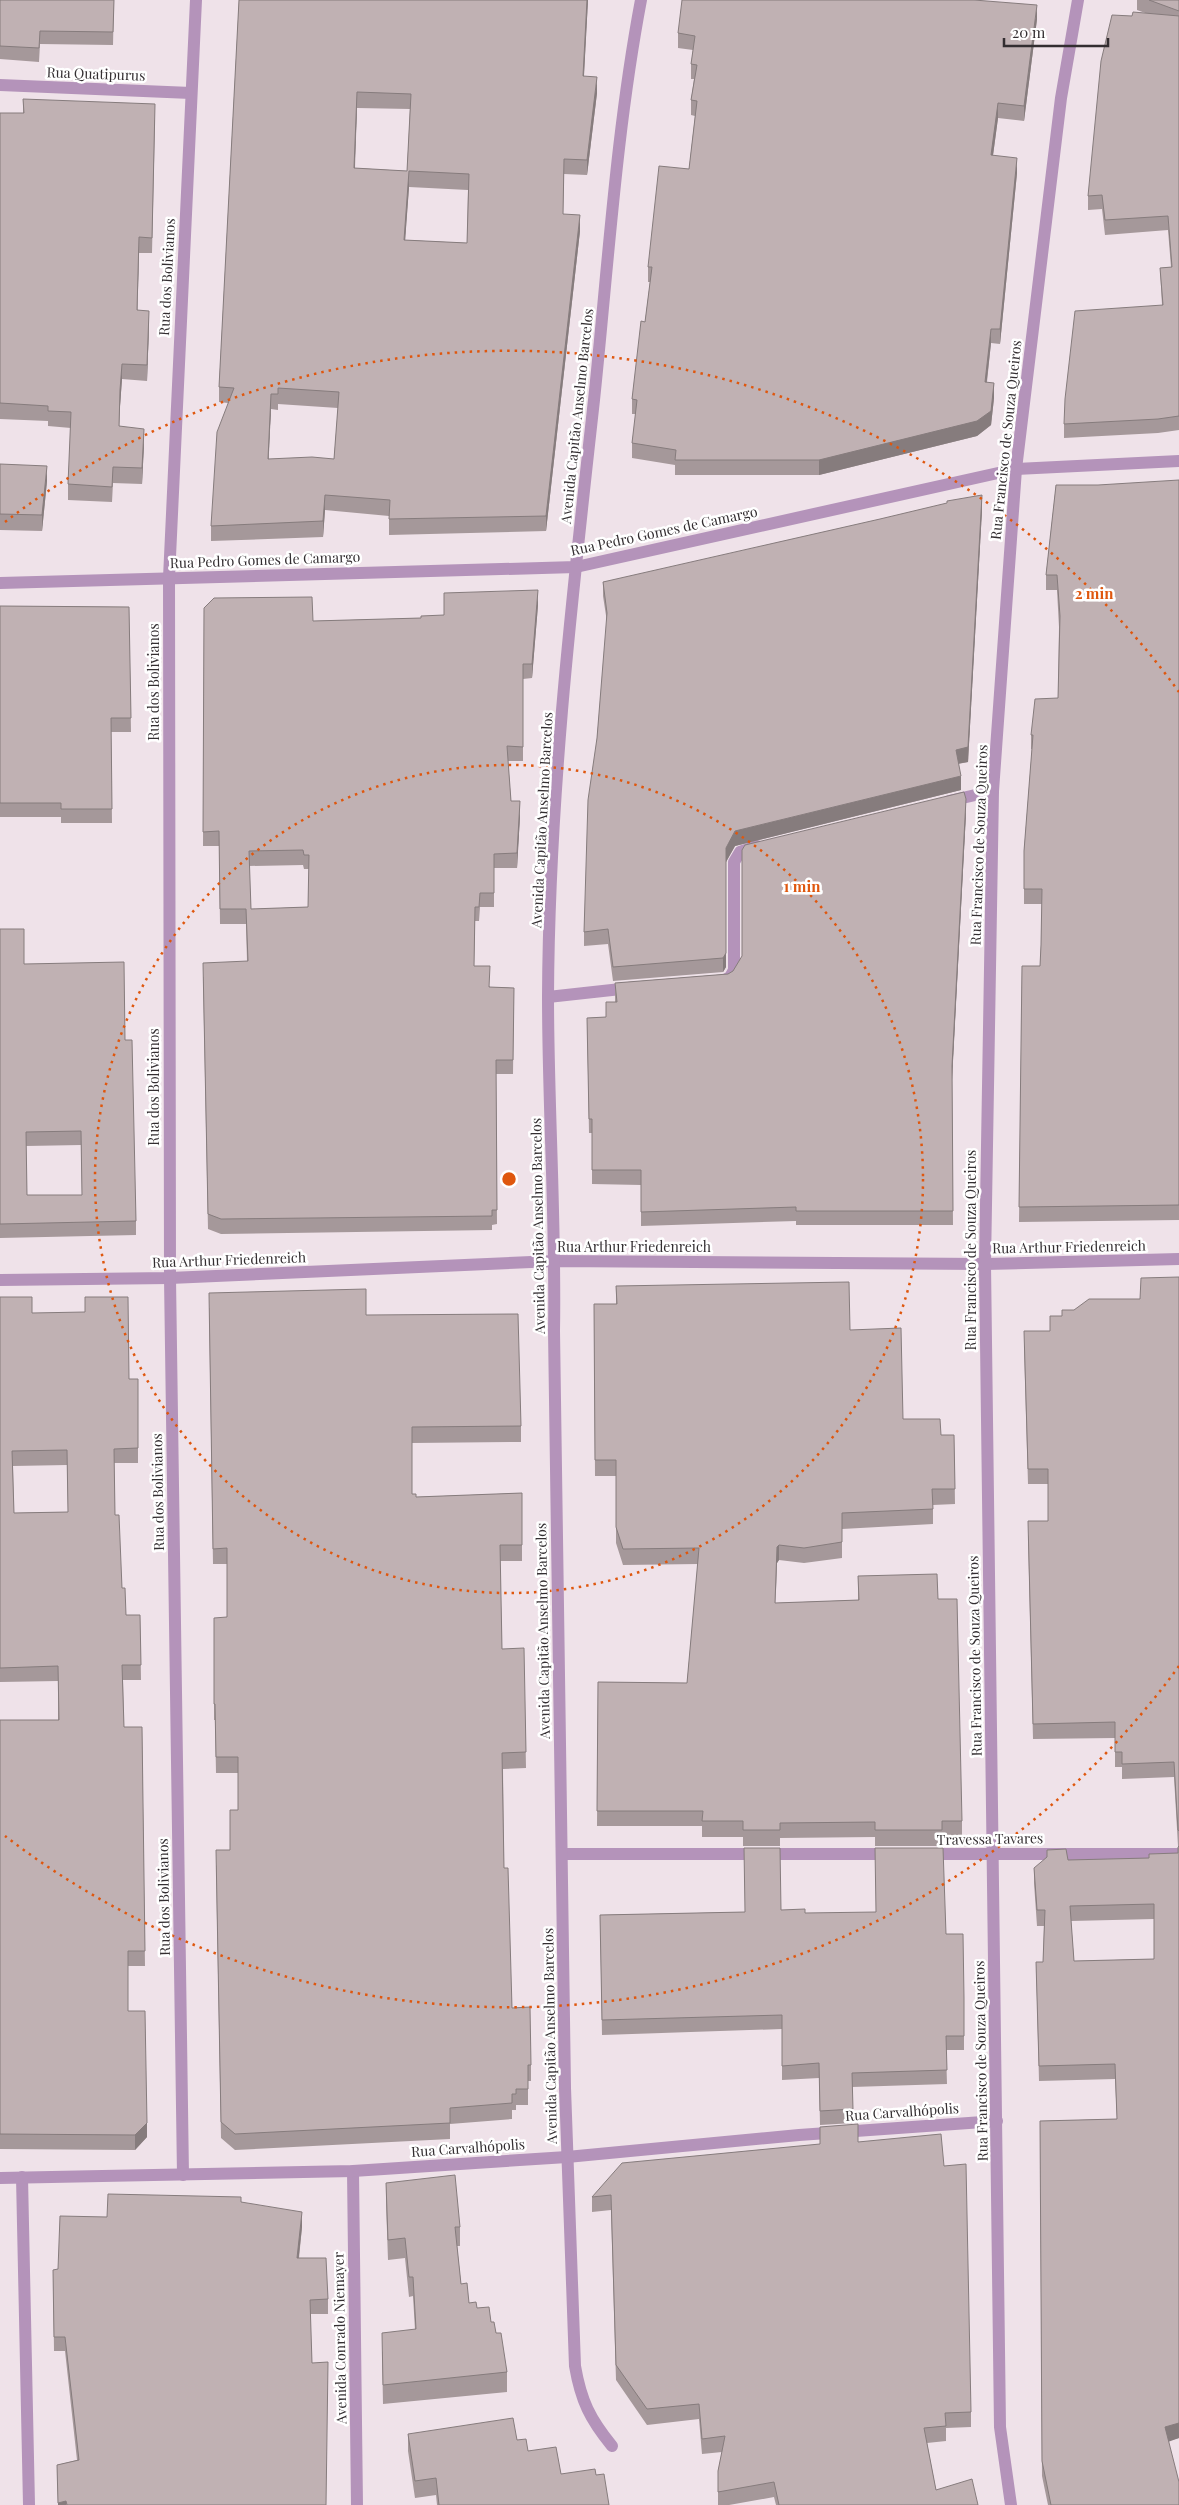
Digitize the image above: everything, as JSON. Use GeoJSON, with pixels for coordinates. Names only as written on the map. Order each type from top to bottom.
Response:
{"type":"FeatureCollection","features":[{"type":"Feature","properties":{"kind":"street","name":"Rua dos Bolivianos"},"geometry":{"type":"LineString","coordinates":[[183,2175],[170,1278],[169,578],[196,0]]}},
{"type":"Feature","properties":{"kind":"street","name":"Avenida Capitão Anselmo Barcelos"},"geometry":{"type":"LineString","coordinates":[[612,2446],[586,2411],[578,2387],[575,2366],[567,2157],[554,1331],[555,1262],[548,997],[552,845],[576,567],[623,128],[641,0]]}},
{"type":"Feature","properties":{"kind":"street","name":"Rua Francisco de Souza Queiros"},"geometry":{"type":"LineString","coordinates":[[1011,2505],[1000,2427],[985,1264],[993,791],[1016,469],[1060,98],[1078,0]]}},
{"type":"Feature","properties":{"kind":"street","name":"Rua Quatipurus"},"geometry":{"type":"LineString","coordinates":[[0,85],[191,93]]}},
{"type":"Feature","properties":{"kind":"street","name":"Rua Pedro Gomes de Camargo"},"geometry":{"type":"LineString","coordinates":[[0,583],[576,567],[1016,469],[1179,461]]}},
{"type":"Feature","properties":{"kind":"street"},"geometry":{"type":"LineString","coordinates":[[936,804],[993,791]]}},
{"type":"Feature","properties":{"kind":"street"},"geometry":{"type":"LineString","coordinates":[[707,981],[727,980],[734,970],[734,862],[736,856],[745,849],[774,842]]}},
{"type":"Feature","properties":{"kind":"street"},"geometry":{"type":"LineString","coordinates":[[548,997],[638,987]]}},
{"type":"Feature","properties":{"kind":"street","name":"Rua Arthur Friedenreich"},"geometry":{"type":"LineString","coordinates":[[0,1280],[170,1278],[555,1262],[985,1264],[1179,1259]]}},
{"type":"Feature","properties":{"kind":"street","name":"Travessa Tavares"},"geometry":{"type":"LineString","coordinates":[[562,1854],[908,1854],[993,1852],[1179,1854]]}},
{"type":"Feature","properties":{"kind":"street","name":"Rua Carvalhópolis"},"geometry":{"type":"LineString","coordinates":[[0,2178],[353,2171],[567,2157],[799,2135],[997,2121]]}},
{"type":"Feature","properties":{"kind":"street","name":"Avenida Conrado Niemayer"},"geometry":{"type":"LineString","coordinates":[[353,2171],[357,2505]]}},
{"type":"Feature","properties":{"kind":"street"},"geometry":{"type":"LineString","coordinates":[[22,2177],[29,2505]]}},
{"type":"Feature","properties":{"kind":"building"},"geometry":{"type":"Polygon","coordinates":[[[0,0],[114,0],[113,32],[40,31],[39,48],[0,46],[0,0]]]}},
{"type":"Feature","properties":{"kind":"building"},"geometry":{"type":"Polygon","coordinates":[[[239,0],[587,0],[583,76],[597,77],[587,160],[564,159],[563,214],[580,215],[546,516],[389,519],[390,500],[325,495],[323,521],[211,526],[217,432],[234,388],[219,387],[239,0]],[[357,92],[354,168],[407,171],[411,94],[357,92]],[[409,171],[404,240],[467,243],[469,174],[409,171]],[[278,388],[278,394],[271,394],[268,459],[312,457],[334,459],[339,392],[278,388]]]}},
{"type":"Feature","properties":{"kind":"building"},"geometry":{"type":"Polygon","coordinates":[[[682,0],[974,0],[1037,5],[1024,106],[998,103],[991,155],[1017,158],[1000,329],[991,329],[985,382],[994,383],[991,411],[977,421],[819,460],[675,460],[676,450],[632,443],[637,400],[632,399],[641,321],[645,322],[652,267],[648,267],[659,166],[689,169],[697,101],[691,100],[697,65],[691,64],[695,36],[678,33],[682,0]]]}},
{"type":"Feature","properties":{"kind":"building"},"geometry":{"type":"Polygon","coordinates":[[[1149,0],[1179,0],[1179,11],[1149,0]]]}},
{"type":"Feature","properties":{"kind":"building"},"geometry":{"type":"Polygon","coordinates":[[[1133,12],[1179,16],[1179,416],[1158,419],[1064,424],[1075,311],[1163,305],[1160,268],[1172,267],[1168,216],[1105,220],[1102,195],[1088,196],[1101,61],[1112,15],[1132,16],[1133,12]]]}},
{"type":"Feature","properties":{"kind":"building"},"geometry":{"type":"Polygon","coordinates":[[[23,99],[155,104],[152,238],[139,237],[137,310],[149,311],[147,365],[122,364],[120,390],[119,426],[144,429],[142,468],[113,467],[112,487],[68,484],[71,412],[48,411],[48,406],[0,403],[0,113],[24,113],[23,99]]]}},
{"type":"Feature","properties":{"kind":"building"},"geometry":{"type":"Polygon","coordinates":[[[0,464],[47,466],[42,515],[0,514],[0,464]]]}},
{"type":"Feature","properties":{"kind":"building"},"geometry":{"type":"Polygon","coordinates":[[[1179,480],[1179,1205],[1019,1207],[1022,966],[1040,966],[1042,889],[1024,889],[1024,851],[1035,699],[1058,698],[1060,616],[1057,575],[1046,575],[1056,485],[1098,485],[1179,480]]]}},
{"type":"Feature","properties":{"kind":"building"},"geometry":{"type":"Polygon","coordinates":[[[982,495],[968,747],[956,750],[961,776],[735,831],[726,848],[726,953],[723,958],[613,967],[608,929],[584,932],[588,800],[597,738],[607,613],[603,582],[880,519],[947,503],[947,501],[982,495]]]}},
{"type":"Feature","properties":{"kind":"building"},"geometry":{"type":"Polygon","coordinates":[[[538,590],[532,664],[523,664],[523,747],[507,746],[511,801],[520,801],[517,853],[494,854],[494,893],[480,893],[479,907],[475,907],[474,966],[490,966],[489,987],[514,988],[513,1060],[496,1060],[497,1210],[492,1210],[492,1216],[221,1219],[208,1214],[203,963],[248,961],[246,909],[220,909],[219,831],[203,832],[204,608],[214,598],[312,597],[313,621],[421,618],[421,616],[444,615],[444,593],[538,590]],[[303,850],[249,851],[251,909],[308,907],[309,855],[304,855],[303,850]]]}},
{"type":"Feature","properties":{"kind":"building"},"geometry":{"type":"Polygon","coordinates":[[[0,606],[129,607],[131,718],[111,718],[112,809],[61,809],[61,803],[0,803],[0,606]]]}},
{"type":"Feature","properties":{"kind":"building"},"geometry":{"type":"Polygon","coordinates":[[[964,792],[966,799],[952,1066],[953,1211],[796,1211],[796,1207],[641,1212],[641,1170],[592,1170],[592,1119],[589,1119],[587,1018],[606,1017],[606,1002],[617,1002],[615,983],[728,974],[733,971],[742,956],[742,850],[745,845],[964,792]]]}},
{"type":"Feature","properties":{"kind":"building"},"geometry":{"type":"Polygon","coordinates":[[[0,929],[24,929],[24,964],[124,962],[125,1040],[132,1040],[136,1221],[0,1224],[0,929]],[[81,1131],[26,1132],[27,1195],[82,1195],[81,1131]]]}},
{"type":"Feature","properties":{"kind":"building"},"geometry":{"type":"Polygon","coordinates":[[[1179,1277],[1179,1831],[1174,1762],[1122,1764],[1122,1752],[1115,1752],[1115,1722],[1033,1724],[1028,1521],[1048,1521],[1048,1469],[1028,1469],[1024,1331],[1050,1331],[1050,1316],[1062,1316],[1062,1310],[1074,1310],[1089,1299],[1140,1299],[1141,1278],[1179,1277]]]}},
{"type":"Feature","properties":{"kind":"building"},"geometry":{"type":"Polygon","coordinates":[[[849,1282],[850,1330],[901,1328],[903,1419],[940,1419],[941,1435],[954,1435],[955,1489],[932,1489],[933,1509],[842,1513],[842,1542],[804,1548],[779,1545],[777,1547],[775,1603],[859,1600],[858,1576],[937,1574],[938,1599],[957,1599],[962,1821],[942,1821],[942,1830],[875,1830],[875,1822],[780,1823],[780,1830],[743,1830],[743,1821],[702,1821],[703,1811],[597,1811],[598,1682],[687,1683],[699,1548],[623,1549],[616,1527],[616,1460],[595,1460],[594,1304],[617,1304],[616,1286],[849,1282]]]}},
{"type":"Feature","properties":{"kind":"building"},"geometry":{"type":"Polygon","coordinates":[[[366,1289],[366,1315],[518,1314],[521,1426],[412,1427],[412,1494],[416,1494],[416,1497],[522,1493],[522,1545],[500,1545],[502,1649],[524,1648],[526,1752],[502,1753],[504,1868],[508,1868],[512,2008],[530,2007],[531,2065],[528,2065],[528,2089],[516,2089],[516,2094],[512,2094],[512,2103],[450,2108],[450,2123],[235,2134],[221,2122],[216,1850],[230,1850],[230,1810],[238,1810],[238,1757],[216,1757],[214,1618],[227,1617],[227,1548],[213,1549],[209,1293],[366,1289]]]}},
{"type":"Feature","properties":{"kind":"building"},"geometry":{"type":"Polygon","coordinates":[[[0,1297],[32,1297],[32,1313],[85,1312],[85,1297],[128,1297],[129,1379],[138,1379],[138,1448],[114,1449],[115,1515],[119,1515],[122,1588],[125,1588],[126,1615],[140,1615],[141,1665],[122,1665],[124,1727],[142,1727],[145,1951],[128,1951],[128,2011],[145,2011],[147,2123],[135,2135],[0,2134],[0,1720],[59,1720],[58,1666],[0,1668],[0,1297]],[[67,1450],[12,1451],[14,1513],[68,1512],[67,1450]]]}},
{"type":"Feature","properties":{"kind":"building"},"geometry":{"type":"Polygon","coordinates":[[[1178,1847],[1179,2423],[1165,2427],[1179,2482],[1179,2505],[1051,2505],[1042,2461],[1040,2121],[1117,2119],[1115,2064],[1039,2066],[1036,1962],[1043,1962],[1045,1910],[1037,1910],[1034,1868],[1047,1857],[1047,1850],[1066,1849],[1068,1860],[1149,1858],[1149,1854],[1178,1853],[1178,1847]],[[1154,1904],[1070,1906],[1074,1961],[1154,1959],[1154,1904]]]}},
{"type":"Feature","properties":{"kind":"building"},"geometry":{"type":"Polygon","coordinates":[[[744,1848],[780,1848],[781,1910],[805,1909],[805,1913],[876,1912],[875,1848],[943,1848],[946,1934],[963,1934],[964,2036],[946,2036],[947,2070],[852,2073],[853,2109],[820,2111],[819,2063],[782,2066],[782,2015],[602,2020],[600,1915],[745,1912],[744,1848]]]}},
{"type":"Feature","properties":{"kind":"building"},"geometry":{"type":"Polygon","coordinates":[[[858,2124],[858,2142],[941,2134],[944,2166],[966,2164],[971,2412],[945,2413],[946,2426],[924,2428],[936,2490],[972,2479],[978,2505],[779,2505],[774,2482],[718,2492],[718,2471],[725,2436],[702,2439],[699,2404],[647,2409],[616,2365],[611,2195],[592,2197],[622,2163],[820,2144],[820,2127],[858,2124]]]}},
{"type":"Feature","properties":{"kind":"building"},"geometry":{"type":"Polygon","coordinates":[[[455,2175],[460,2227],[455,2227],[461,2284],[467,2283],[469,2303],[476,2302],[477,2308],[489,2307],[491,2322],[494,2322],[496,2333],[501,2333],[507,2372],[383,2385],[382,2333],[416,2329],[413,2277],[409,2277],[405,2238],[388,2240],[386,2183],[455,2175]]]}},
{"type":"Feature","properties":{"kind":"building"},"geometry":{"type":"Polygon","coordinates":[[[108,2194],[241,2197],[241,2202],[302,2212],[297,2258],[326,2258],[328,2299],[310,2300],[312,2363],[328,2362],[326,2505],[67,2505],[66,2501],[58,2503],[57,2465],[79,2460],[65,2337],[54,2337],[53,2270],[58,2269],[60,2216],[107,2217],[108,2194]]]}},
{"type":"Feature","properties":{"kind":"building"},"geometry":{"type":"Polygon","coordinates":[[[513,2418],[517,2440],[526,2439],[528,2451],[556,2447],[561,2474],[595,2469],[596,2475],[604,2474],[609,2505],[439,2505],[436,2478],[415,2481],[408,2434],[513,2418]]]}}]}
